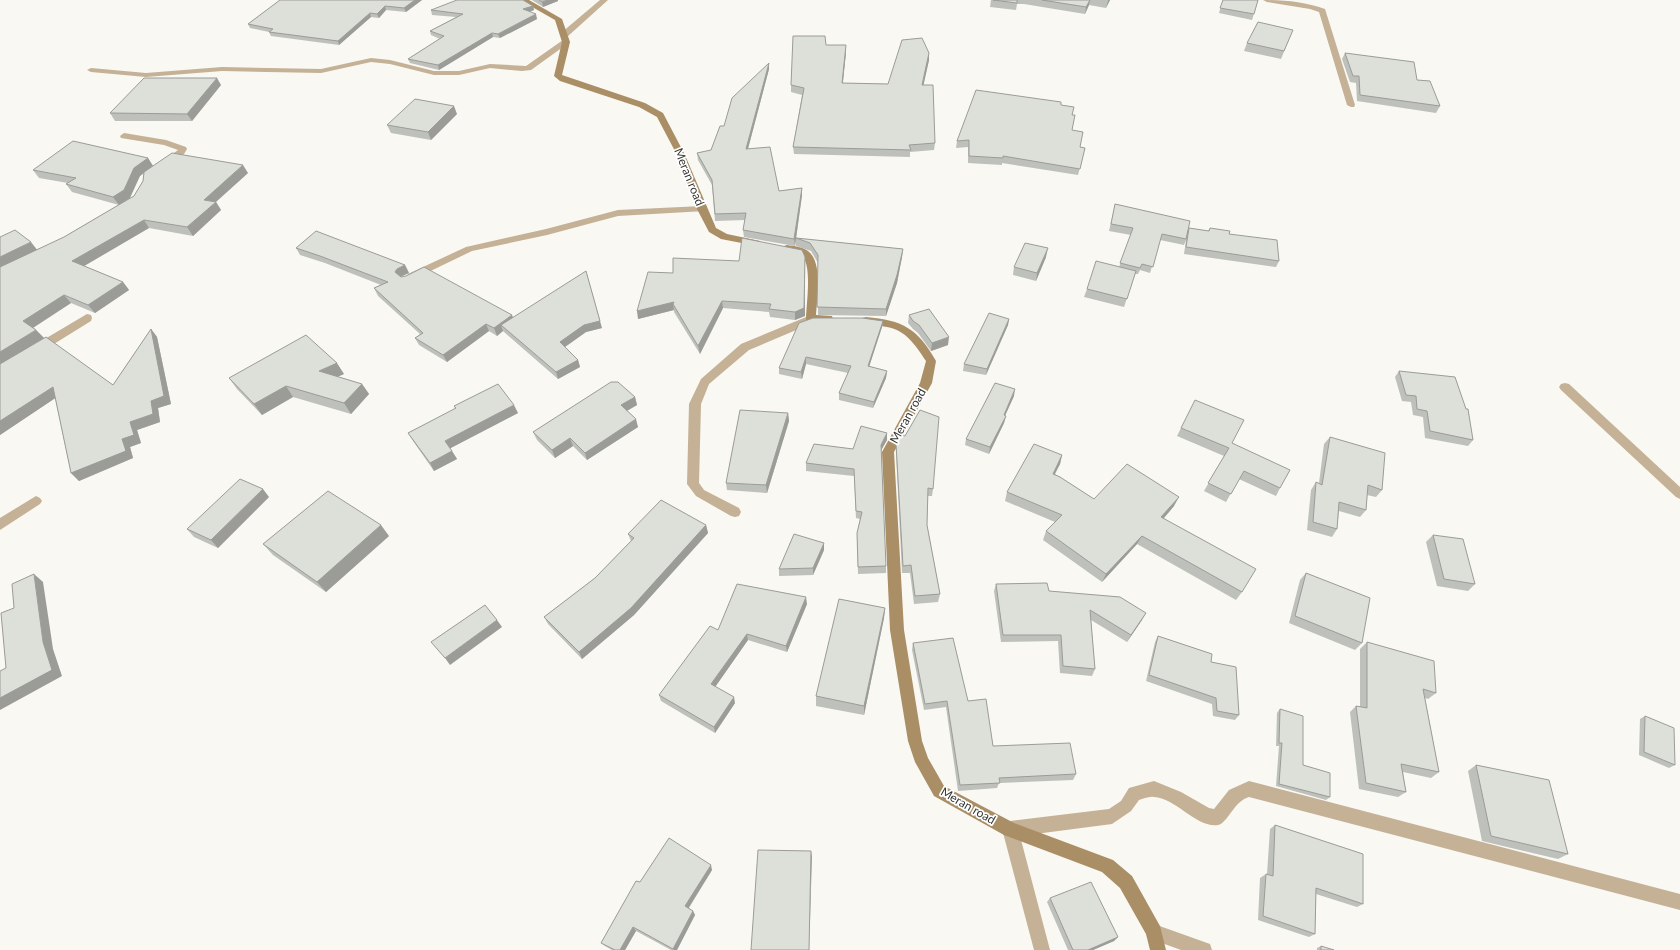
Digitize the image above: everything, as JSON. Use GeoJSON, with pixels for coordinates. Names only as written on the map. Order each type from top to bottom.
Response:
{"type":"FeatureCollection","features":[{"type":"Feature","properties":{"kind":"street"},"geometry":{"type":"LineString","coordinates":[[524,0],[558,18],[565,38]]}},
{"type":"Feature","properties":{"kind":"street"},"geometry":{"type":"LineString","coordinates":[[92,70],[146,75],[222,68],[321,71],[371,60],[390,62],[434,73],[459,73],[490,66],[522,69],[528,68],[565,38],[604,0]]}},
{"type":"Feature","properties":{"kind":"street"},"geometry":{"type":"LineString","coordinates":[[1267,0],[1312,6],[1322,11],[1351,105]]}},
{"type":"Feature","properties":{"kind":"street","name":"Meran road"},"geometry":{"type":"LineString","coordinates":[[565,38],[558,76],[563,79],[642,105],[660,115],[681,155],[702,210],[712,230],[724,237],[799,250],[807,254],[812,264],[811,319]]}},
{"type":"Feature","properties":{"kind":"street"},"geometry":{"type":"LineString","coordinates":[[124,136],[166,143],[183,149],[181,152],[156,169]]}},
{"type":"Feature","properties":{"kind":"street"},"geometry":{"type":"LineString","coordinates":[[405,280],[469,249],[547,232],[618,213],[702,210]]}},
{"type":"Feature","properties":{"kind":"street"},"geometry":{"type":"LineString","coordinates":[[27,355],[87,318]]}},
{"type":"Feature","properties":{"kind":"street"},"geometry":{"type":"LineString","coordinates":[[735,512],[700,493],[693,484],[695,404],[705,382],[745,347],[811,319],[841,320]]}},
{"type":"Feature","properties":{"kind":"street","name":"Meran road"},"geometry":{"type":"LineString","coordinates":[[856,320],[887,322],[898,325],[920,342],[931,361],[926,383],[888,452],[897,630],[915,741],[922,762],[939,791],[1010,829],[1107,866],[1126,882],[1154,932],[1158,950]]}},
{"type":"Feature","properties":{"kind":"street"},"geometry":{"type":"LineString","coordinates":[[1565,387],[1680,494]]}},
{"type":"Feature","properties":{"kind":"street"},"geometry":{"type":"LineString","coordinates":[[0,525],[36,501]]}},
{"type":"Feature","properties":{"kind":"street"},"geometry":{"type":"LineString","coordinates":[[1042,950],[1010,829],[1112,816],[1126,806],[1134,793],[1154,789],[1176,797],[1207,816],[1218,816],[1239,792],[1249,789],[1680,902]]}},
{"type":"Feature","properties":{"kind":"street"},"geometry":{"type":"LineString","coordinates":[[1154,932],[1204,950]]}},
{"type":"Feature","properties":{"kind":"building"},"geometry":{"type":"Polygon","coordinates":[[[280,0],[415,0],[404,8],[385,6],[377,14],[370,13],[338,41],[269,32],[273,29],[248,24],[280,0]]]}},
{"type":"Feature","properties":{"kind":"building"},"geometry":{"type":"Polygon","coordinates":[[[457,0],[523,0],[533,6],[523,9],[536,14],[498,34],[492,33],[438,65],[408,59],[444,36],[430,31],[463,14],[431,10],[457,0]]]}},
{"type":"Feature","properties":{"kind":"building"},"geometry":{"type":"Polygon","coordinates":[[[993,0],[1017,0],[1017,3],[993,0]]]}},
{"type":"Feature","properties":{"kind":"building"},"geometry":{"type":"Polygon","coordinates":[[[1042,0],[1090,0],[1086,7],[1042,0]]]}},
{"type":"Feature","properties":{"kind":"building"},"geometry":{"type":"Polygon","coordinates":[[[1223,0],[1258,0],[1254,14],[1220,8],[1223,0]]]}},
{"type":"Feature","properties":{"kind":"building"},"geometry":{"type":"Polygon","coordinates":[[[1258,22],[1293,30],[1284,51],[1247,43],[1258,22]]]}},
{"type":"Feature","properties":{"kind":"building"},"geometry":{"type":"Polygon","coordinates":[[[793,36],[825,36],[826,45],[846,45],[842,83],[888,84],[902,40],[922,38],[929,53],[922,85],[933,85],[935,143],[909,145],[911,150],[793,147],[804,88],[791,85],[793,36]]]}},
{"type":"Feature","properties":{"kind":"building"},"geometry":{"type":"Polygon","coordinates":[[[1345,53],[1414,62],[1417,80],[1430,81],[1440,106],[1360,95],[1359,76],[1353,76],[1345,53]]]}},
{"type":"Feature","properties":{"kind":"building"},"geometry":{"type":"Polygon","coordinates":[[[769,63],[746,149],[770,147],[779,191],[802,188],[794,239],[743,230],[746,213],[715,214],[712,180],[697,153],[711,150],[720,126],[724,126],[732,98],[769,63]]]}},
{"type":"Feature","properties":{"kind":"building"},"geometry":{"type":"Polygon","coordinates":[[[144,78],[217,78],[187,114],[110,113],[144,78]]]}},
{"type":"Feature","properties":{"kind":"building"},"geometry":{"type":"Polygon","coordinates":[[[976,90],[1061,102],[1061,105],[1074,107],[1072,115],[1075,115],[1072,130],[1083,132],[1080,147],[1085,148],[1080,169],[1003,156],[1003,158],[969,156],[969,140],[957,141],[976,90]]]}},
{"type":"Feature","properties":{"kind":"building"},"geometry":{"type":"Polygon","coordinates":[[[415,99],[454,106],[428,132],[387,125],[415,99]]]}},
{"type":"Feature","properties":{"kind":"building"},"geometry":{"type":"Polygon","coordinates":[[[73,141],[148,158],[134,168],[124,190],[113,197],[66,184],[76,178],[33,170],[73,141]]]}},
{"type":"Feature","properties":{"kind":"building"},"geometry":{"type":"Polygon","coordinates":[[[172,153],[243,165],[204,200],[216,202],[187,227],[144,220],[72,261],[123,282],[88,305],[64,295],[23,321],[36,330],[0,352],[0,267],[64,237],[134,196],[143,181],[144,172],[172,153]]]}},
{"type":"Feature","properties":{"kind":"building"},"geometry":{"type":"Polygon","coordinates":[[[1115,204],[1190,221],[1186,239],[1162,234],[1153,267],[1142,264],[1140,268],[1120,263],[1133,228],[1111,224],[1115,204]]]}},
{"type":"Feature","properties":{"kind":"building"},"geometry":{"type":"Polygon","coordinates":[[[1189,228],[1209,231],[1210,228],[1230,231],[1229,234],[1277,240],[1279,261],[1186,247],[1189,228]]]}},
{"type":"Feature","properties":{"kind":"building"},"geometry":{"type":"Polygon","coordinates":[[[15,230],[31,242],[0,257],[0,237],[15,230]]]}},
{"type":"Feature","properties":{"kind":"building"},"geometry":{"type":"Polygon","coordinates":[[[316,231],[405,265],[397,269],[395,272],[401,277],[424,267],[512,315],[494,328],[486,324],[443,355],[415,338],[423,333],[374,288],[388,282],[296,248],[316,231]]]}},
{"type":"Feature","properties":{"kind":"building"},"geometry":{"type":"Polygon","coordinates":[[[742,238],[802,250],[805,257],[804,308],[795,312],[769,309],[771,304],[722,301],[698,346],[673,304],[674,302],[637,311],[648,272],[673,273],[673,258],[739,261],[742,238]]]}},
{"type":"Feature","properties":{"kind":"building"},"geometry":{"type":"Polygon","coordinates":[[[796,238],[903,249],[897,275],[886,309],[817,307],[818,255],[810,243],[796,238]]]}},
{"type":"Feature","properties":{"kind":"building"},"geometry":{"type":"Polygon","coordinates":[[[1025,243],[1048,248],[1037,273],[1014,267],[1025,243]]]}},
{"type":"Feature","properties":{"kind":"building"},"geometry":{"type":"Polygon","coordinates":[[[1096,261],[1136,271],[1127,299],[1087,289],[1096,261]]]}},
{"type":"Feature","properties":{"kind":"building"},"geometry":{"type":"Polygon","coordinates":[[[586,271],[600,321],[584,325],[560,342],[578,360],[556,372],[501,325],[586,271]]]}},
{"type":"Feature","properties":{"kind":"building"},"geometry":{"type":"Polygon","coordinates":[[[929,309],[949,337],[932,343],[919,325],[913,321],[909,315],[929,309]]]}},
{"type":"Feature","properties":{"kind":"building"},"geometry":{"type":"Polygon","coordinates":[[[989,313],[1009,319],[987,369],[964,364],[989,313]]]}},
{"type":"Feature","properties":{"kind":"building"},"geometry":{"type":"Polygon","coordinates":[[[813,318],[862,318],[883,321],[868,366],[887,371],[874,402],[839,393],[851,366],[806,357],[801,372],[779,368],[799,323],[813,318]]]}},
{"type":"Feature","properties":{"kind":"building"},"geometry":{"type":"Polygon","coordinates":[[[151,329],[164,396],[151,401],[153,414],[130,422],[134,435],[122,439],[126,451],[71,473],[53,387],[0,421],[0,364],[46,337],[113,385],[151,329]]]}},
{"type":"Feature","properties":{"kind":"building"},"geometry":{"type":"Polygon","coordinates":[[[306,335],[337,363],[319,371],[362,384],[344,403],[286,386],[254,404],[229,378],[306,335]]]}},
{"type":"Feature","properties":{"kind":"building"},"geometry":{"type":"Polygon","coordinates":[[[1399,371],[1455,377],[1466,409],[1468,409],[1473,440],[1430,431],[1427,411],[1417,409],[1416,396],[1406,395],[1399,371]]]}},
{"type":"Feature","properties":{"kind":"building"},"geometry":{"type":"Polygon","coordinates":[[[611,382],[618,382],[635,397],[621,405],[636,419],[585,453],[570,438],[552,450],[533,432],[611,382]]]}},
{"type":"Feature","properties":{"kind":"building"},"geometry":{"type":"Polygon","coordinates":[[[995,383],[1015,389],[1004,415],[1006,416],[990,447],[966,439],[995,383]]]}},
{"type":"Feature","properties":{"kind":"building"},"geometry":{"type":"Polygon","coordinates":[[[498,384],[514,405],[445,441],[452,451],[430,463],[408,433],[456,408],[454,406],[498,384]]]}},
{"type":"Feature","properties":{"kind":"building"},"geometry":{"type":"Polygon","coordinates":[[[1195,400],[1244,420],[1232,443],[1290,470],[1280,488],[1244,471],[1231,494],[1208,483],[1229,448],[1181,428],[1195,400]]]}},
{"type":"Feature","properties":{"kind":"building"},"geometry":{"type":"Polygon","coordinates":[[[740,410],[788,413],[766,485],[726,483],[740,410]]]}},
{"type":"Feature","properties":{"kind":"building"},"geometry":{"type":"Polygon","coordinates":[[[920,410],[939,417],[933,489],[928,488],[927,525],[940,594],[915,596],[911,565],[903,566],[896,444],[901,435],[905,436],[920,410]]]}},
{"type":"Feature","properties":{"kind":"building"},"geometry":{"type":"Polygon","coordinates":[[[861,426],[887,433],[881,445],[886,566],[858,567],[857,533],[862,512],[856,511],[854,469],[806,463],[814,444],[853,449],[861,426]]]}},
{"type":"Feature","properties":{"kind":"building"},"geometry":{"type":"Polygon","coordinates":[[[1330,437],[1385,453],[1382,490],[1368,485],[1366,510],[1339,502],[1337,529],[1313,522],[1316,482],[1322,485],[1330,437]]]}},
{"type":"Feature","properties":{"kind":"building"},"geometry":{"type":"Polygon","coordinates":[[[1034,444],[1062,455],[1053,474],[1094,499],[1127,464],[1179,497],[1161,517],[1256,569],[1242,592],[1142,536],[1106,574],[1046,531],[1062,515],[1007,492],[1034,444]]]}},
{"type":"Feature","properties":{"kind":"building"},"geometry":{"type":"Polygon","coordinates":[[[240,479],[263,489],[211,540],[187,529],[240,479]]]}},
{"type":"Feature","properties":{"kind":"building"},"geometry":{"type":"Polygon","coordinates":[[[328,491],[381,525],[317,582],[263,544],[328,491]]]}},
{"type":"Feature","properties":{"kind":"building"},"geometry":{"type":"Polygon","coordinates":[[[661,500],[706,525],[631,608],[579,652],[544,617],[595,578],[634,538],[628,534],[661,500]]]}},
{"type":"Feature","properties":{"kind":"building"},"geometry":{"type":"Polygon","coordinates":[[[794,534],[824,543],[813,568],[779,569],[794,534]]]}},
{"type":"Feature","properties":{"kind":"building"},"geometry":{"type":"Polygon","coordinates":[[[1433,535],[1463,539],[1475,584],[1444,579],[1433,535]]]}},
{"type":"Feature","properties":{"kind":"building"},"geometry":{"type":"Polygon","coordinates":[[[1306,573],[1370,598],[1362,643],[1295,616],[1306,573]]]}},
{"type":"Feature","properties":{"kind":"building"},"geometry":{"type":"Polygon","coordinates":[[[34,574],[43,642],[52,670],[0,698],[0,671],[6,668],[1,613],[14,608],[12,584],[34,574]]]}},
{"type":"Feature","properties":{"kind":"building"},"geometry":{"type":"Polygon","coordinates":[[[1047,583],[1049,591],[1120,597],[1146,613],[1131,635],[1090,610],[1095,669],[1063,666],[1061,635],[1003,635],[996,584],[1047,583]]]}},
{"type":"Feature","properties":{"kind":"building"},"geometry":{"type":"Polygon","coordinates":[[[737,584],[806,597],[786,646],[747,634],[711,684],[734,697],[714,727],[659,695],[710,626],[718,630],[737,584]]]}},
{"type":"Feature","properties":{"kind":"building"},"geometry":{"type":"Polygon","coordinates":[[[839,599],[885,608],[864,706],[816,696],[839,599]]]}},
{"type":"Feature","properties":{"kind":"building"},"geometry":{"type":"Polygon","coordinates":[[[485,605],[497,620],[445,658],[431,642],[485,605]]]}},
{"type":"Feature","properties":{"kind":"building"},"geometry":{"type":"Polygon","coordinates":[[[1158,636],[1212,654],[1211,662],[1236,667],[1239,715],[1217,711],[1216,698],[1149,675],[1158,636]]]}},
{"type":"Feature","properties":{"kind":"building"},"geometry":{"type":"Polygon","coordinates":[[[953,638],[968,701],[986,699],[993,746],[1070,743],[1076,774],[999,778],[1000,783],[960,785],[947,701],[925,704],[913,643],[953,638]]]}},
{"type":"Feature","properties":{"kind":"building"},"geometry":{"type":"Polygon","coordinates":[[[1367,642],[1434,661],[1436,693],[1423,689],[1439,772],[1401,764],[1406,792],[1366,783],[1356,706],[1367,708],[1367,642]]]}},
{"type":"Feature","properties":{"kind":"building"},"geometry":{"type":"Polygon","coordinates":[[[1280,709],[1303,716],[1303,765],[1330,773],[1330,797],[1279,784],[1282,743],[1279,743],[1280,709]]]}},
{"type":"Feature","properties":{"kind":"building"},"geometry":{"type":"Polygon","coordinates":[[[1645,716],[1674,728],[1675,765],[1644,752],[1645,716]]]}},
{"type":"Feature","properties":{"kind":"building"},"geometry":{"type":"Polygon","coordinates":[[[1476,765],[1549,780],[1568,854],[1491,836],[1476,765]]]}},
{"type":"Feature","properties":{"kind":"building"},"geometry":{"type":"Polygon","coordinates":[[[1275,825],[1363,854],[1363,904],[1316,888],[1315,934],[1263,916],[1266,874],[1273,876],[1275,825]]]}},
{"type":"Feature","properties":{"kind":"building"},"geometry":{"type":"Polygon","coordinates":[[[669,838],[711,865],[685,906],[693,911],[673,949],[633,927],[620,950],[615,950],[601,943],[636,881],[640,882],[669,838]]]}},
{"type":"Feature","properties":{"kind":"building"},"geometry":{"type":"Polygon","coordinates":[[[758,850],[811,851],[809,950],[751,950],[758,850]]]}},
{"type":"Feature","properties":{"kind":"building"},"geometry":{"type":"Polygon","coordinates":[[[1091,882],[1118,937],[1088,950],[1073,950],[1050,898],[1091,882]]]}},
{"type":"Feature","properties":{"kind":"building"},"geometry":{"type":"Polygon","coordinates":[[[1321,946],[1334,950],[1321,950],[1321,946]]]}}]}
